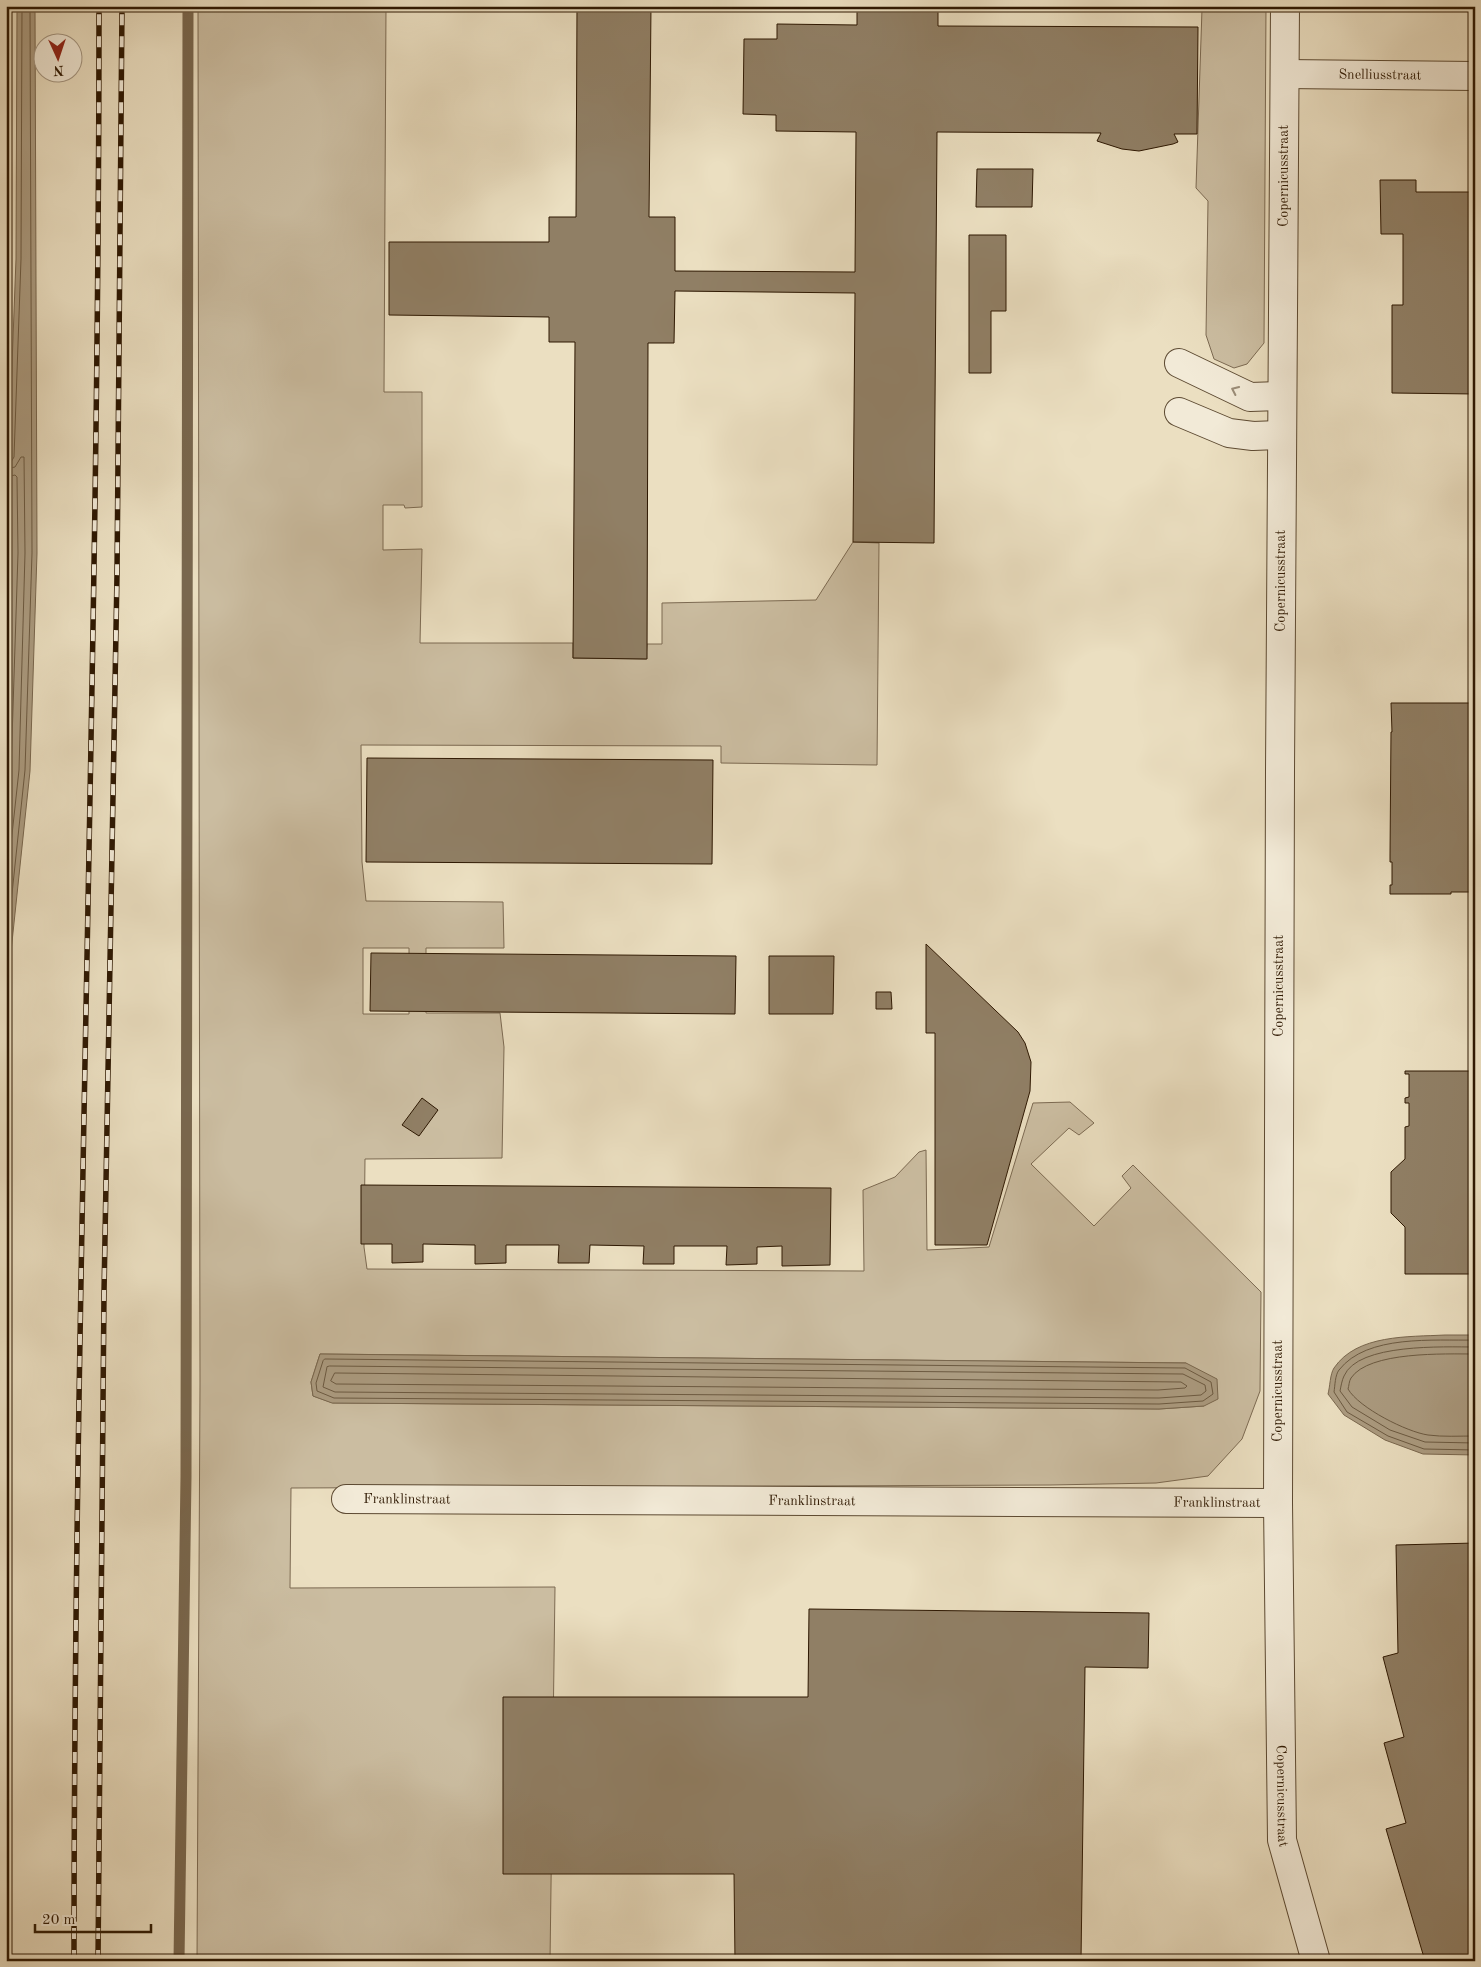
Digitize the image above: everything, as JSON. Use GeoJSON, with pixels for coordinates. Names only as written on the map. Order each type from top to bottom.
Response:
{"type":"FeatureCollection","features":[{"type":"Feature","properties":{"kind":"street","name":"Copernicusstraat"},"geometry":{"type":"LineString","coordinates":[[1285,6],[1278,1503],[1282,1840],[1316,1961]]}},
{"type":"Feature","properties":{"kind":"street","name":"Snelliusstraat"},"geometry":{"type":"LineString","coordinates":[[1284,74],[1475,76]]}},
{"type":"Feature","properties":{"kind":"street"},"geometry":{"type":"LineString","coordinates":[[1180,363],[1250,397],[1282,396]]}},
{"type":"Feature","properties":{"kind":"street"},"geometry":{"type":"LineString","coordinates":[[1178,412],[1229,433],[1253,436],[1282,435]]}},
{"type":"Feature","properties":{"kind":"street","name":"Franklinstraat"},"geometry":{"type":"LineString","coordinates":[[346,1499],[1278,1503]]}},
{"type":"Feature","properties":{"kind":"shaded area"},"geometry":{"type":"Polygon","coordinates":[[[198,6],[386,6],[384,392],[422,392],[422,507],[405,508],[404,505],[383,505],[383,550],[422,549],[420,643],[573,643],[573,658],[646,659],[647,644],[662,644],[662,603],[816,600],[853,542],[879,543],[877,765],[721,763],[721,746],[361,745],[362,862],[366,901],[503,902],[504,948],[426,948],[426,955],[409,955],[409,948],[363,948],[363,1014],[409,1014],[409,1009],[426,1010],[426,1013],[500,1013],[504,1047],[502,1158],[365,1159],[364,1247],[367,1269],[864,1271],[863,1190],[895,1177],[919,1152],[926,1150],[927,1250],[989,1247],[1033,1103],[1070,1102],[1094,1123],[1079,1135],[1069,1128],[1031,1164],[1094,1226],[1131,1188],[1122,1176],[1133,1165],[1261,1292],[1260,1391],[1242,1439],[1208,1476],[1156,1483],[291,1488],[290,1588],[555,1587],[550,1961],[197,1961],[200,1384],[198,6]],[[320,1354],[311,1382],[313,1396],[333,1403],[1159,1409],[1204,1406],[1186,1363],[320,1354]]]}},
{"type":"Feature","properties":{"kind":"shaded area"},"geometry":{"type":"Polygon","coordinates":[[[1213,6],[1266,6],[1264,343],[1247,364],[1234,368],[1214,359],[1206,335],[1208,201],[1196,188],[1202,9],[1213,9],[1213,6]]]}},
{"type":"Feature","properties":{"kind":"water"},"geometry":{"type":"Polygon","coordinates":[[[17,6],[35,6],[35,32],[32,32],[32,82],[35,82],[37,553],[30,771],[6,999],[6,524],[16,259],[17,6]]]}},
{"type":"Feature","properties":{"kind":"water"},"geometry":{"type":"Polygon","coordinates":[[[1475,1335],[1475,1455],[1423,1454],[1385,1440],[1344,1415],[1328,1394],[1334,1368],[1344,1357],[1356,1349],[1370,1343],[1400,1337],[1475,1335]]]}},
{"type":"Feature","properties":{"kind":"water"},"geometry":{"type":"Polygon","coordinates":[[[320,1354],[1186,1363],[1217,1379],[1218,1399],[1204,1406],[1159,1409],[332,1403],[313,1396],[311,1382],[320,1354]]]}},
{"type":"Feature","properties":{"kind":"building"},"geometry":{"type":"Polygon","coordinates":[[[577,6],[651,6],[649,217],[675,217],[675,271],[855,272],[856,132],[776,131],[776,115],[743,114],[744,39],[777,39],[777,24],[857,25],[857,6],[938,6],[938,26],[1198,27],[1197,134],[1174,134],[1178,142],[1139,151],[1122,149],[1097,141],[1101,133],[937,132],[934,543],[853,542],[855,293],[675,291],[674,343],[648,343],[647,659],[573,658],[575,342],[549,342],[549,317],[389,315],[389,242],[549,242],[549,217],[576,217],[577,6]]]}},
{"type":"Feature","properties":{"kind":"building"},"geometry":{"type":"Polygon","coordinates":[[[977,169],[1033,169],[1032,207],[976,207],[977,169]]]}},
{"type":"Feature","properties":{"kind":"building"},"geometry":{"type":"Polygon","coordinates":[[[1380,180],[1416,180],[1416,192],[1475,192],[1475,394],[1392,393],[1392,305],[1403,305],[1403,234],[1381,234],[1380,180]]]}},
{"type":"Feature","properties":{"kind":"building"},"geometry":{"type":"Polygon","coordinates":[[[969,235],[1006,235],[1006,311],[991,311],[991,373],[969,373],[969,235]]]}},
{"type":"Feature","properties":{"kind":"building"},"geometry":{"type":"Polygon","coordinates":[[[1391,703],[1475,703],[1475,894],[1474,892],[1451,892],[1451,894],[1390,894],[1390,885],[1392,885],[1392,862],[1390,862],[1391,703]]]}},
{"type":"Feature","properties":{"kind":"building"},"geometry":{"type":"Polygon","coordinates":[[[367,758],[713,760],[712,864],[366,862],[367,758]]]}},
{"type":"Feature","properties":{"kind":"building"},"geometry":{"type":"Polygon","coordinates":[[[926,944],[1018,1032],[1025,1043],[1031,1062],[1030,1091],[987,1245],[935,1245],[935,1033],[926,1033],[926,944]]]}},
{"type":"Feature","properties":{"kind":"building"},"geometry":{"type":"Polygon","coordinates":[[[371,953],[736,956],[735,1014],[370,1011],[371,953]]]}},
{"type":"Feature","properties":{"kind":"building"},"geometry":{"type":"Polygon","coordinates":[[[769,956],[834,956],[833,1014],[769,1014],[769,956]]]}},
{"type":"Feature","properties":{"kind":"building"},"geometry":{"type":"Polygon","coordinates":[[[876,992],[891,992],[892,1009],[876,1009],[876,992]]]}},
{"type":"Feature","properties":{"kind":"building"},"geometry":{"type":"Polygon","coordinates":[[[1405,1071],[1475,1071],[1475,1274],[1405,1274],[1405,1227],[1391,1213],[1391,1172],[1405,1159],[1405,1127],[1409,1126],[1409,1103],[1405,1103],[1405,1098],[1409,1097],[1409,1074],[1405,1074],[1405,1071]]]}},
{"type":"Feature","properties":{"kind":"building"},"geometry":{"type":"Polygon","coordinates":[[[422,1098],[438,1110],[419,1136],[402,1125],[422,1098]]]}},
{"type":"Feature","properties":{"kind":"building"},"geometry":{"type":"Polygon","coordinates":[[[361,1185],[831,1188],[830,1265],[782,1266],[782,1246],[757,1247],[757,1264],[726,1265],[727,1246],[674,1246],[674,1264],[643,1264],[644,1246],[590,1245],[589,1263],[558,1263],[559,1245],[506,1245],[506,1263],[475,1264],[475,1245],[423,1244],[423,1262],[392,1263],[392,1244],[361,1244],[361,1185]]]}},
{"type":"Feature","properties":{"kind":"building"},"geometry":{"type":"Polygon","coordinates":[[[1475,1543],[1475,1961],[1425,1961],[1386,1829],[1406,1823],[1384,1743],[1404,1737],[1383,1657],[1398,1653],[1396,1545],[1475,1543]]]}},
{"type":"Feature","properties":{"kind":"building"},"geometry":{"type":"Polygon","coordinates":[[[809,1609],[1149,1613],[1148,1668],[1085,1667],[1081,1961],[735,1961],[734,1874],[503,1874],[503,1697],[808,1697],[809,1609]]]}},
{"type":"Feature","properties":{"kind":"waterway"},"geometry":{"type":"LineString","coordinates":[[179,1961],[186,1477],[188,6]]}},
{"type":"Feature","properties":{"kind":"railway"},"geometry":{"type":"LineString","coordinates":[[74,1961],[78,1472],[95,495],[99,6]]}},
{"type":"Feature","properties":{"kind":"railway"},"geometry":{"type":"LineString","coordinates":[[98,1961],[104,1293],[117,575],[122,6]]}}]}
